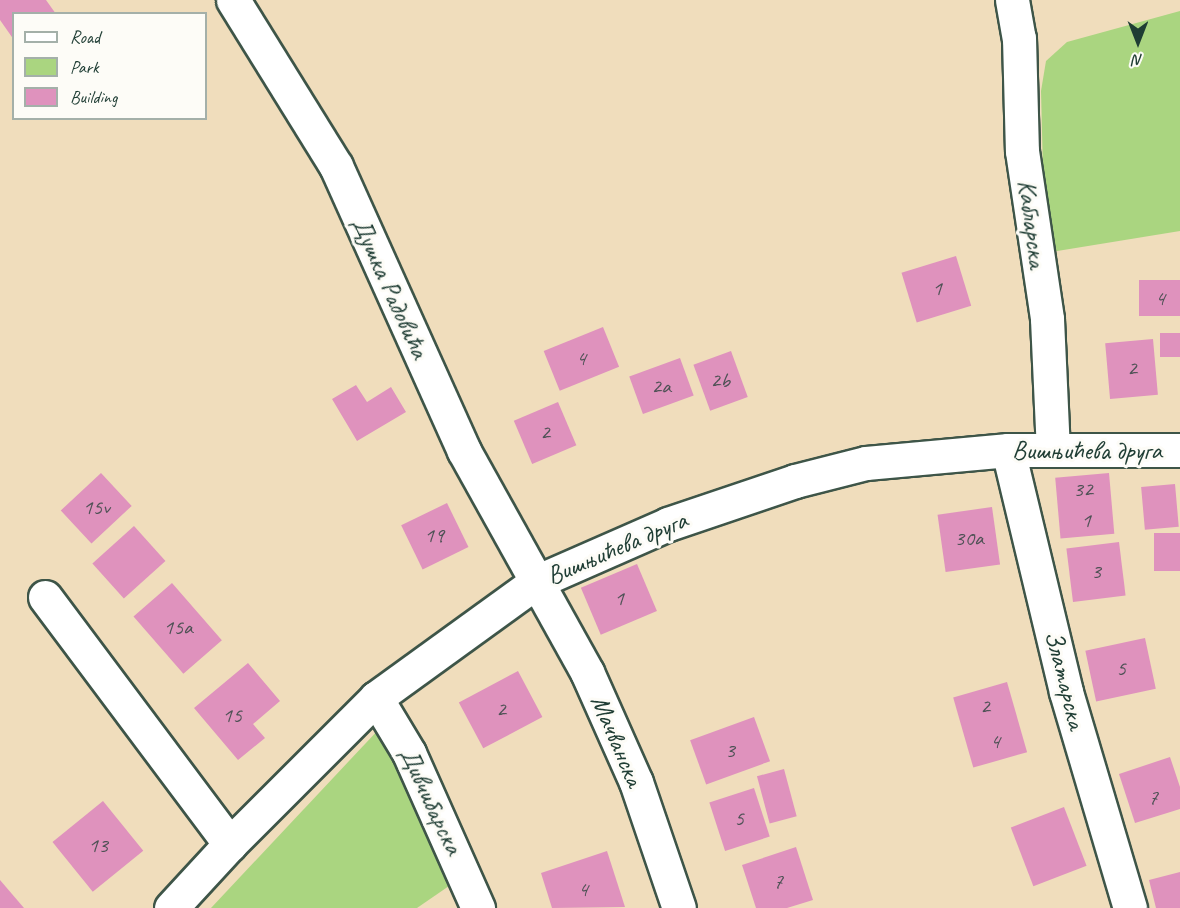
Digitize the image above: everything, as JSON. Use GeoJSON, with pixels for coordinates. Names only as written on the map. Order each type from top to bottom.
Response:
{"type":"FeatureCollection","features":[{"type":"Feature","properties":{"kind":"street","name":"Душка Радовића"},"geometry":{"type":"LineString","coordinates":[[233,0],[336,166],[464,451],[536,582]]}},
{"type":"Feature","properties":{"kind":"street","name":"Кабларска"},"geometry":{"type":"LineString","coordinates":[[1012,0],[1019,39],[1022,151],[1047,319],[1053,449]]}},
{"type":"Feature","properties":{"kind":"street","name":"Вишњићева друга"},"geometry":{"type":"LineString","coordinates":[[171,908],[230,844],[376,698],[536,582],[668,524],[795,481],[866,463],[1008,450],[1180,450]]}},
{"type":"Feature","properties":{"kind":"street","name":"Златарска"},"geometry":{"type":"LineString","coordinates":[[1008,450],[1065,692],[1130,908]]}},
{"type":"Feature","properties":{"kind":"street","name":"Мачванска"},"geometry":{"type":"LineString","coordinates":[[536,582],[587,672],[632,772],[679,908]]}},
{"type":"Feature","properties":{"kind":"street"},"geometry":{"type":"LineString","coordinates":[[45,597],[230,844]]}},
{"type":"Feature","properties":{"kind":"street","name":"Дивчибарска"},"geometry":{"type":"LineString","coordinates":[[376,698],[409,753],[478,908]]}},
{"type":"Feature","properties":{"kind":"green space"},"geometry":{"type":"Polygon","coordinates":[[[1180,11],[1180,231],[1045,253],[1041,91],[1046,61],[1067,42],[1180,11]]]}},
{"type":"Feature","properties":{"kind":"green space"},"geometry":{"type":"Polygon","coordinates":[[[380,728],[465,875],[417,908],[211,908],[380,728]]]}},
{"type":"Feature","properties":{"kind":"building"},"geometry":{"type":"Polygon","coordinates":[[[0,0],[46,0],[55,12],[12,12],[12,37],[0,20],[0,0]]]}},
{"type":"Feature","properties":{"kind":"building"},"geometry":{"type":"Polygon","coordinates":[[[956,256],[971,306],[917,322],[901,273],[956,256]]]}},
{"type":"Feature","properties":{"kind":"building"},"geometry":{"type":"Polygon","coordinates":[[[1139,280],[1180,280],[1180,316],[1139,316],[1139,280]]]}},
{"type":"Feature","properties":{"kind":"building"},"geometry":{"type":"Polygon","coordinates":[[[603,327],[619,367],[560,391],[544,351],[603,327]]]}},
{"type":"Feature","properties":{"kind":"building"},"geometry":{"type":"Polygon","coordinates":[[[1160,333],[1180,333],[1180,357],[1160,357],[1160,333]]]}},
{"type":"Feature","properties":{"kind":"building"},"geometry":{"type":"Polygon","coordinates":[[[1153,339],[1158,395],[1110,399],[1105,343],[1153,339]]]}},
{"type":"Feature","properties":{"kind":"building"},"geometry":{"type":"Polygon","coordinates":[[[731,351],[748,397],[710,411],[693,365],[731,351]]]}},
{"type":"Feature","properties":{"kind":"building"},"geometry":{"type":"Polygon","coordinates":[[[680,358],[694,396],[643,414],[629,376],[680,358]]]}},
{"type":"Feature","properties":{"kind":"building"},"geometry":{"type":"Polygon","coordinates":[[[356,385],[367,402],[391,387],[406,412],[357,441],[332,399],[356,385]]]}},
{"type":"Feature","properties":{"kind":"building"},"geometry":{"type":"Polygon","coordinates":[[[558,402],[576,445],[532,464],[514,421],[558,402]]]}},
{"type":"Feature","properties":{"kind":"building"},"geometry":{"type":"Polygon","coordinates":[[[101,473],[132,506],[91,543],[61,511],[101,473]]]}},
{"type":"Feature","properties":{"kind":"building"},"geometry":{"type":"Polygon","coordinates":[[[1109,473],[1114,534],[1061,538],[1055,478],[1109,473]]]}},
{"type":"Feature","properties":{"kind":"building"},"geometry":{"type":"Polygon","coordinates":[[[1175,484],[1179,527],[1145,530],[1141,487],[1175,484]]]}},
{"type":"Feature","properties":{"kind":"building"},"geometry":{"type":"Polygon","coordinates":[[[447,503],[468,547],[423,569],[401,525],[447,503]]]}},
{"type":"Feature","properties":{"kind":"building"},"geometry":{"type":"Polygon","coordinates":[[[992,507],[1000,564],[946,572],[938,515],[992,507]]]}},
{"type":"Feature","properties":{"kind":"building"},"geometry":{"type":"Polygon","coordinates":[[[134,526],[165,561],[124,598],[92,563],[134,526]]]}},
{"type":"Feature","properties":{"kind":"building"},"geometry":{"type":"Polygon","coordinates":[[[1154,533],[1180,533],[1180,571],[1154,571],[1154,533]]]}},
{"type":"Feature","properties":{"kind":"building"},"geometry":{"type":"Polygon","coordinates":[[[1119,542],[1126,596],[1073,602],[1066,548],[1119,542]]]}},
{"type":"Feature","properties":{"kind":"building"},"geometry":{"type":"Polygon","coordinates":[[[637,564],[657,611],[601,635],[581,588],[637,564]]]}},
{"type":"Feature","properties":{"kind":"building"},"geometry":{"type":"Polygon","coordinates":[[[172,583],[222,640],[183,674],[134,616],[172,583]]]}},
{"type":"Feature","properties":{"kind":"building"},"geometry":{"type":"Polygon","coordinates":[[[1145,638],[1156,689],[1096,702],[1085,651],[1145,638]]]}},
{"type":"Feature","properties":{"kind":"building"},"geometry":{"type":"Polygon","coordinates":[[[248,663],[280,701],[253,724],[265,738],[238,760],[194,708],[248,663]]]}},
{"type":"Feature","properties":{"kind":"building"},"geometry":{"type":"Polygon","coordinates":[[[518,671],[542,717],[483,748],[459,702],[518,671]]]}},
{"type":"Feature","properties":{"kind":"building"},"geometry":{"type":"Polygon","coordinates":[[[1007,682],[1027,752],[973,768],[953,697],[1007,682]]]}},
{"type":"Feature","properties":{"kind":"building"},"geometry":{"type":"Polygon","coordinates":[[[754,717],[770,761],[706,784],[690,740],[754,717]]]}},
{"type":"Feature","properties":{"kind":"building"},"geometry":{"type":"Polygon","coordinates":[[[1170,757],[1180,787],[1180,809],[1135,823],[1119,774],[1170,757]]]}},
{"type":"Feature","properties":{"kind":"building"},"geometry":{"type":"Polygon","coordinates":[[[784,769],[797,816],[770,824],[757,776],[784,769]]]}},
{"type":"Feature","properties":{"kind":"building"},"geometry":{"type":"Polygon","coordinates":[[[754,788],[770,837],[725,851],[709,803],[754,788]]]}},
{"type":"Feature","properties":{"kind":"building"},"geometry":{"type":"Polygon","coordinates":[[[103,801],[143,851],[93,892],[52,842],[103,801]]]}},
{"type":"Feature","properties":{"kind":"building"},"geometry":{"type":"Polygon","coordinates":[[[1064,807],[1087,866],[1033,886],[1011,827],[1064,807]]]}},
{"type":"Feature","properties":{"kind":"building"},"geometry":{"type":"Polygon","coordinates":[[[796,847],[813,900],[787,908],[756,908],[742,865],[796,847]]]}},
{"type":"Feature","properties":{"kind":"building"},"geometry":{"type":"Polygon","coordinates":[[[607,851],[625,907],[552,908],[541,873],[607,851]]]}},
{"type":"Feature","properties":{"kind":"building"},"geometry":{"type":"Polygon","coordinates":[[[1180,872],[1180,908],[1156,908],[1149,880],[1180,872]]]}},
{"type":"Feature","properties":{"kind":"building"},"geometry":{"type":"Polygon","coordinates":[[[0,880],[24,908],[0,908],[0,880]]]}}]}
